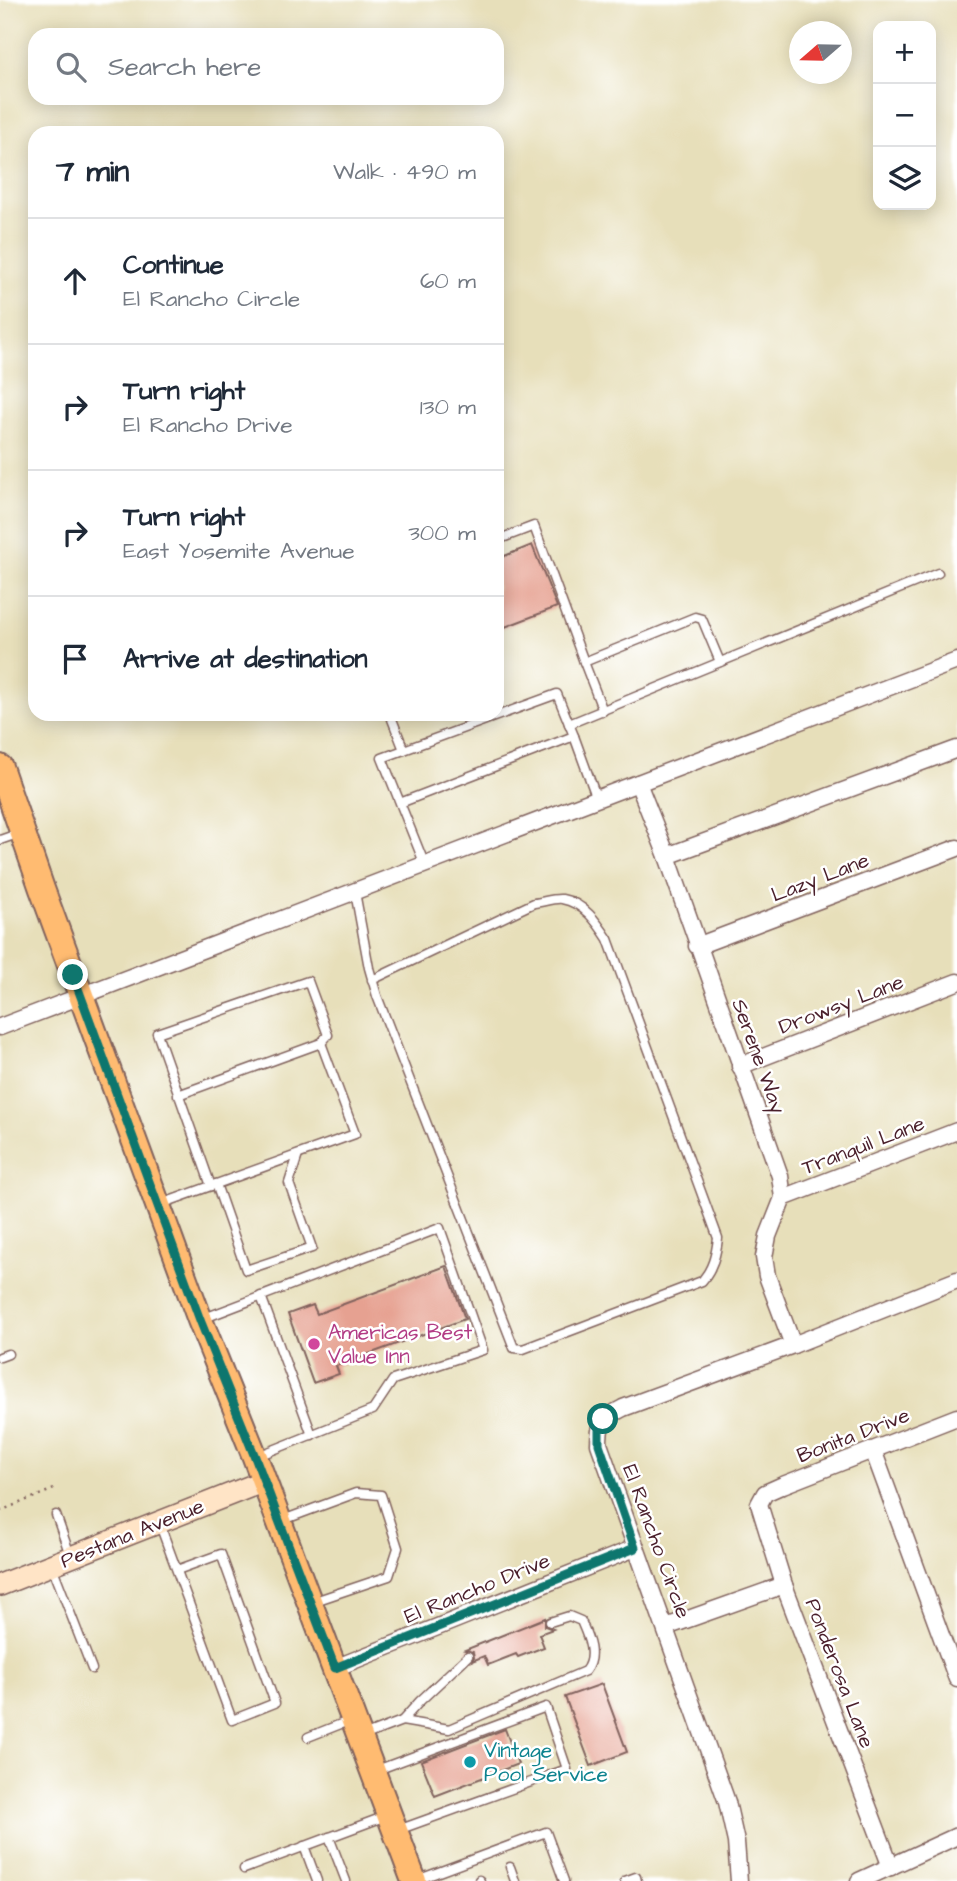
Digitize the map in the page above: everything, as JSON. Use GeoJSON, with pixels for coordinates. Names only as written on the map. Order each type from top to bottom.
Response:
{"type":"FeatureCollection","features":[{"type":"Feature","properties":{"kind":"main road"},"geometry":{"type":"LineString","coordinates":[[0,767],[11,836],[81,995],[200,1320],[264,1480],[414,1881]]}},
{"type":"Feature","properties":{"kind":"street"},"geometry":{"type":"LineString","coordinates":[[0,1027],[957,661]]}},
{"type":"Feature","properties":{"kind":"street"},"geometry":{"type":"LineString","coordinates":[[667,856],[957,749]]}},
{"type":"Feature","properties":{"kind":"street","name":"Serene Way"},"geometry":{"type":"LineString","coordinates":[[638,783],[667,856],[780,1176],[783,1198]]}},
{"type":"Feature","properties":{"kind":"street","name":"Lazy Lane"},"geometry":{"type":"LineString","coordinates":[[697,946],[957,848]]}},
{"type":"Feature","properties":{"kind":"street","name":"Drowsy Lane"},"geometry":{"type":"LineString","coordinates":[[740,1066],[957,982]]}},
{"type":"Feature","properties":{"kind":"street","name":"Tranquil Lane"},"geometry":{"type":"LineString","coordinates":[[783,1198],[957,1131]]}},
{"type":"Feature","properties":{"kind":"street"},"geometry":{"type":"LineString","coordinates":[[783,1198],[768,1236],[764,1257],[767,1276],[793,1345]]}},
{"type":"Feature","properties":{"kind":"street","name":"El Rancho Circle"},"geometry":{"type":"LineString","coordinates":[[739,1881],[736,1842],[727,1802],[599,1444],[599,1427],[603,1419],[623,1408],[957,1280]]}},
{"type":"Feature","properties":{"kind":"street","name":"Bonita Drive"},"geometry":{"type":"LineString","coordinates":[[765,1493],[957,1417]]}},
{"type":"Feature","properties":{"kind":"street"},"geometry":{"type":"LineString","coordinates":[[873,1450],[957,1679]]}},
{"type":"Feature","properties":{"kind":"street","name":"Pestana Avenue"},"geometry":{"type":"LineString","coordinates":[[0,1584],[62,1562],[264,1480]]}},
{"type":"Feature","properties":{"kind":"street","name":"Ponderosa Lane"},"geometry":{"type":"LineString","coordinates":[[765,1493],[759,1504],[760,1511],[784,1585],[891,1867]]}},
{"type":"Feature","properties":{"kind":"street","name":"El Rancho Drive"},"geometry":{"type":"LineString","coordinates":[[335,1668],[635,1548]]}},
{"type":"Feature","properties":{"kind":"street"},"geometry":{"type":"LineString","coordinates":[[666,1627],[784,1585]]}},
{"type":"Feature","properties":{"kind":"street"},"geometry":{"type":"LineString","coordinates":[[859,1881],[957,1836]]}},
{"type":"Feature","properties":{"kind":"lane"},"geometry":{"type":"LineString","coordinates":[[504,537],[534,526],[603,711]]}},
{"type":"Feature","properties":{"kind":"lane"},"geometry":{"type":"LineString","coordinates":[[569,724],[938,573]]}},
{"type":"Feature","properties":{"kind":"lane"},"geometry":{"type":"LineString","coordinates":[[584,662],[695,617],[702,619],[720,662]]}},
{"type":"Feature","properties":{"kind":"lane"},"geometry":{"type":"LineString","coordinates":[[504,713],[557,694],[597,799]]}},
{"type":"Feature","properties":{"kind":"lane"},"geometry":{"type":"LineString","coordinates":[[393,721],[404,750]]}},
{"type":"Feature","properties":{"kind":"lane"},"geometry":{"type":"LineString","coordinates":[[425,865],[382,758],[483,721]]}},
{"type":"Feature","properties":{"kind":"lane"},"geometry":{"type":"LineString","coordinates":[[400,803],[574,736]]}},
{"type":"Feature","properties":{"kind":"lane"},"geometry":{"type":"LineString","coordinates":[[355,892],[372,980],[514,1348],[523,1349],[702,1281],[710,1272],[716,1256],[718,1238],[608,939],[597,921],[581,907],[561,899],[534,903],[372,980]]}},
{"type":"Feature","properties":{"kind":"lane"},"geometry":{"type":"LineString","coordinates":[[178,1095],[321,1043],[328,1035],[308,981],[157,1033],[178,1095],[246,1270],[312,1248],[289,1183],[298,1155]]}},
{"type":"Feature","properties":{"kind":"lane"},"geometry":{"type":"LineString","coordinates":[[158,1205],[355,1135],[321,1043]]}},
{"type":"Feature","properties":{"kind":"lane"},"geometry":{"type":"LineString","coordinates":[[200,1320],[440,1228],[483,1350],[393,1380],[373,1410],[255,1457]]}},
{"type":"Feature","properties":{"kind":"lane"},"geometry":{"type":"LineString","coordinates":[[261,1296],[312,1435]]}},
{"type":"Feature","properties":{"kind":"lane"},"geometry":{"type":"LineString","coordinates":[[279,1521],[356,1493],[381,1494],[398,1548],[389,1576],[309,1603]]}},
{"type":"Feature","properties":{"kind":"lane"},"geometry":{"type":"LineString","coordinates":[[56,1515],[62,1562],[92,1670]]}},
{"type":"Feature","properties":{"kind":"lane"},"geometry":{"type":"LineString","coordinates":[[159,1522],[232,1720],[275,1703],[221,1555],[177,1570]]}},
{"type":"Feature","properties":{"kind":"lane"},"geometry":{"type":"LineString","coordinates":[[308,1737],[402,1721],[449,1729],[585,1671],[589,1666],[591,1649],[580,1621],[569,1616],[550,1622]]}},
{"type":"Feature","properties":{"kind":"lane"},"geometry":{"type":"LineString","coordinates":[[402,1721],[468,1656]]}},
{"type":"Feature","properties":{"kind":"lane"},"geometry":{"type":"LineString","coordinates":[[244,1869],[330,1837],[392,1823],[567,1769],[546,1707],[373,1772]]}},
{"type":"Feature","properties":{"kind":"lane"},"geometry":{"type":"LineString","coordinates":[[414,1881],[545,1832],[564,1881]]}},
{"type":"Feature","properties":{"kind":"lane"},"geometry":{"type":"LineString","coordinates":[[330,1837],[346,1881]]}},
{"type":"Feature","properties":{"kind":"lane"},"geometry":{"type":"LineString","coordinates":[[304,1846],[317,1881]]}},
{"type":"Feature","properties":{"kind":"lane"},"geometry":{"type":"LineString","coordinates":[[510,1867],[515,1881]]}},
{"type":"Feature","properties":{"kind":"lane"},"geometry":{"type":"LineString","coordinates":[[625,1881],[636,1877],[638,1881]]}},
{"type":"Feature","properties":{"kind":"path"},"geometry":{"type":"LineString","coordinates":[[0,1511],[54,1489]]}},
{"type":"Feature","properties":{"kind":"building"},"geometry":{"type":"Polygon","coordinates":[[[532,545],[557,607],[504,627],[504,556],[532,545]]]}},
{"type":"Feature","properties":{"kind":"building"},"geometry":{"type":"Polygon","coordinates":[[[446,1266],[465,1319],[336,1366],[339,1374],[313,1383],[288,1314],[313,1305],[317,1314],[446,1266]]]}},
{"type":"Feature","properties":{"kind":"building"},"geometry":{"type":"Polygon","coordinates":[[[545,1618],[545,1626],[553,1629],[539,1634],[544,1647],[488,1665],[484,1656],[472,1661],[473,1652],[465,1650],[545,1618]]]}},
{"type":"Feature","properties":{"kind":"building"},"geometry":{"type":"Polygon","coordinates":[[[602,1684],[627,1752],[591,1766],[565,1697],[602,1684]]]}},
{"type":"Feature","properties":{"kind":"building","name":"Vintage Pool Service"},"geometry":{"type":"Polygon","coordinates":[[[505,1729],[518,1764],[435,1796],[421,1761],[505,1729]]]}},
{"type":"Feature","properties":{"kind":"place","name":"Americas Best Value Inn"},"geometry":{"type":"Point","coordinates":[314,1344]}},
{"type":"Feature","properties":{"kind":"place","name":"Vintage Pool Service"},"geometry":{"type":"Point","coordinates":[470,1762]}},
{"type":"Feature","properties":{"kind":"route"},"geometry":{"type":"LineString","coordinates":[[73,975],[200,1320],[335,1668],[635,1548],[599,1444],[599,1427],[603,1419]]}}]}
